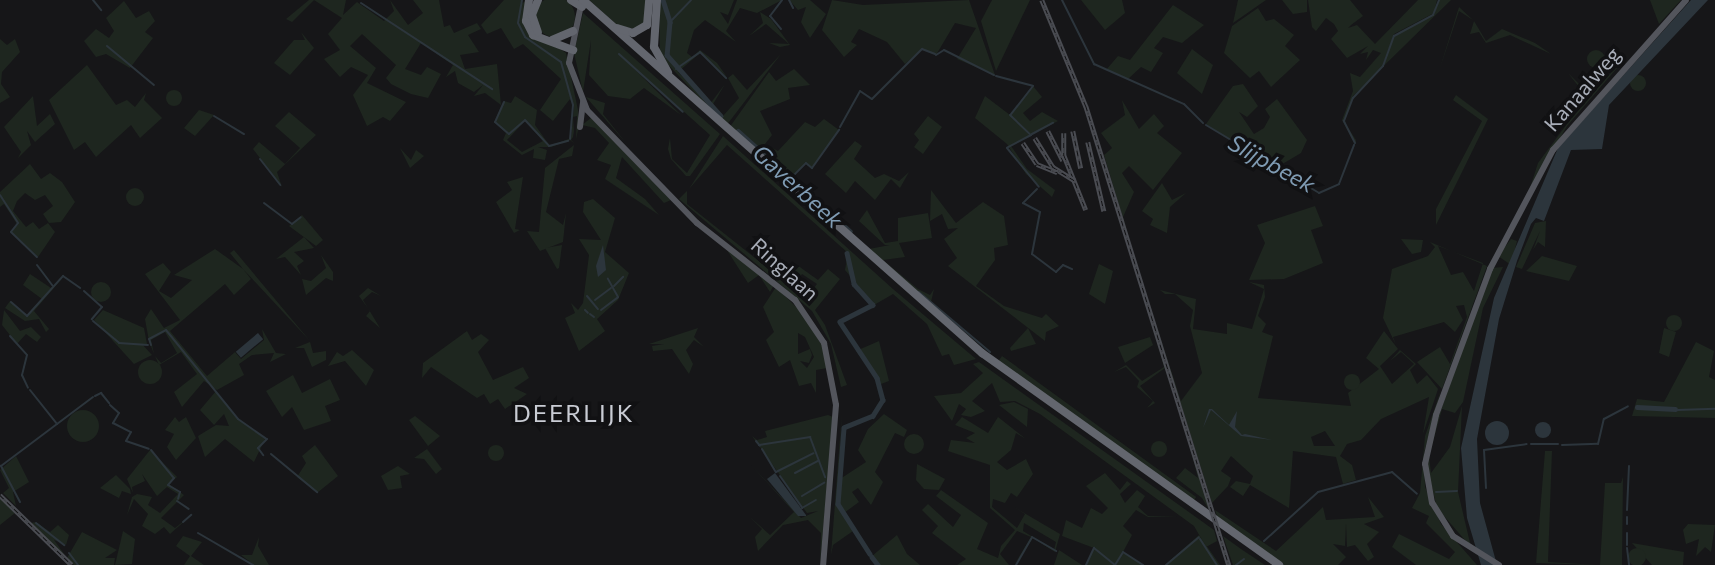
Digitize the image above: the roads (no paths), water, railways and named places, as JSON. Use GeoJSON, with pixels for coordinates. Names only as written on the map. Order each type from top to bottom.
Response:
{"type":"FeatureCollection","features":[{"type":"Feature","properties":{"kind":"highway"},"geometry":{"type":"LineString","coordinates":[[529,0],[526,21],[533,34],[571,48]]}},
{"type":"Feature","properties":{"kind":"highway"},"geometry":{"type":"LineString","coordinates":[[538,0],[533,24],[551,40],[571,48]]}},
{"type":"Feature","properties":{"kind":"highway"},"geometry":{"type":"LineString","coordinates":[[573,0],[583,2],[606,21],[979,354]]}},
{"type":"Feature","properties":{"kind":"highway"},"geometry":{"type":"LineString","coordinates":[[606,21],[638,31],[651,18],[649,0]]}},
{"type":"Feature","properties":{"kind":"highway"},"geometry":{"type":"LineString","coordinates":[[657,0],[656,54],[688,95]]}},
{"type":"Feature","properties":{"kind":"highway"},"geometry":{"type":"LineString","coordinates":[[583,2],[979,354],[1205,518],[1279,565]]}},
{"type":"Feature","properties":{"kind":"highway"},"geometry":{"type":"LineString","coordinates":[[551,40],[564,40],[573,31]]}},
{"type":"Feature","properties":{"kind":"highway"},"geometry":{"type":"LineString","coordinates":[[1224,530],[1270,565]]}},
{"type":"Feature","properties":{"kind":"main road","name":"Kanaalweg"},"geometry":{"type":"LineString","coordinates":[[1499,565],[1466,546],[1440,519],[1426,484],[1426,450],[1444,391],[1492,261],[1569,128],[1686,0]]}},
{"type":"Feature","properties":{"kind":"main road"},"geometry":{"type":"LineString","coordinates":[[571,48],[583,2]]}},
{"type":"Feature","properties":{"kind":"main road"},"geometry":{"type":"LineString","coordinates":[[578,21],[573,31],[571,78],[583,101],[580,127],[585,117],[593,118]]}},
{"type":"Feature","properties":{"kind":"main road","name":"Ringlaan"},"geometry":{"type":"LineString","coordinates":[[583,101],[593,118],[697,223],[794,300],[824,343],[836,404],[824,565]]}},
{"type":"Feature","properties":{"kind":"main road","name":"Ringlaan"},"geometry":{"type":"LineString","coordinates":[[583,101],[680,203],[799,301],[826,340],[840,403],[824,565]]}},
{"type":"Feature","properties":{"kind":"waterway"},"geometry":{"type":"LineString","coordinates":[[93,0],[101,10]]}},
{"type":"Feature","properties":{"kind":"waterway"},"geometry":{"type":"LineString","coordinates":[[522,0],[518,23],[525,37],[561,62],[573,105],[570,139]]}},
{"type":"Feature","properties":{"kind":"waterway","name":"Gaverbeek"},"geometry":{"type":"LineString","coordinates":[[663,0],[670,22],[667,55],[721,116]]}},
{"type":"Feature","properties":{"kind":"waterway","name":"Slijpbeek"},"geometry":{"type":"LineString","coordinates":[[670,22],[691,0]]}},
{"type":"Feature","properties":{"kind":"waterway"},"geometry":{"type":"LineString","coordinates":[[781,29],[770,16],[782,0]]}},
{"type":"Feature","properties":{"kind":"waterway"},"geometry":{"type":"LineString","coordinates":[[789,0],[793,8]]}},
{"type":"Feature","properties":{"kind":"waterway","name":"Slijpbeek"},"geometry":{"type":"LineString","coordinates":[[1062,0],[1094,64],[1184,104],[1203,123]]}},
{"type":"Feature","properties":{"kind":"waterway","name":"Slijpbeek"},"geometry":{"type":"LineString","coordinates":[[1355,143],[1344,121],[1353,98],[1383,66],[1394,36],[1433,15],[1439,0]]}},
{"type":"Feature","properties":{"kind":"waterway"},"geometry":{"type":"LineString","coordinates":[[361,3],[492,89]]}},
{"type":"Feature","properties":{"kind":"waterway"},"geometry":{"type":"LineString","coordinates":[[107,46],[154,85]]}},
{"type":"Feature","properties":{"kind":"waterway"},"geometry":{"type":"LineString","coordinates":[[840,127],[860,91],[872,99],[922,49],[935,54]]}},
{"type":"Feature","properties":{"kind":"waterway"},"geometry":{"type":"LineString","coordinates":[[936,55],[944,50],[994,75]]}},
{"type":"Feature","properties":{"kind":"waterway"},"geometry":{"type":"LineString","coordinates":[[676,69],[700,52],[726,78]]}},
{"type":"Feature","properties":{"kind":"waterway"},"geometry":{"type":"LineString","coordinates":[[619,54],[683,112]]}},
{"type":"Feature","properties":{"kind":"waterway"},"geometry":{"type":"LineString","coordinates":[[996,76],[1033,86],[1011,114]]}},
{"type":"Feature","properties":{"kind":"waterway"},"geometry":{"type":"LineString","coordinates":[[504,102],[495,122],[509,134],[525,120],[549,146],[568,141]]}},
{"type":"Feature","properties":{"kind":"waterway"},"geometry":{"type":"LineString","coordinates":[[1010,115],[1031,135],[1007,148],[1039,187]]}},
{"type":"Feature","properties":{"kind":"waterway"},"geometry":{"type":"LineString","coordinates":[[214,116],[244,134]]}},
{"type":"Feature","properties":{"kind":"waterway"},"geometry":{"type":"LineString","coordinates":[[1032,134],[1053,123]]}},
{"type":"Feature","properties":{"kind":"waterway","name":"Slijpbeek"},"geometry":{"type":"LineString","coordinates":[[1206,125],[1319,193],[1339,184],[1354,145]]}},
{"type":"Feature","properties":{"kind":"waterway"},"geometry":{"type":"LineString","coordinates":[[791,178],[806,163],[812,168],[839,130]]}},
{"type":"Feature","properties":{"kind":"waterway","name":"Gaverbeek"},"geometry":{"type":"LineString","coordinates":[[738,131],[850,231]]}},
{"type":"Feature","properties":{"kind":"waterway"},"geometry":{"type":"LineString","coordinates":[[260,159],[280,185]]}},
{"type":"Feature","properties":{"kind":"waterway"},"geometry":{"type":"LineString","coordinates":[[1037,189],[1023,203],[1040,212],[1032,254],[1056,272],[1063,265],[1072,269]]}},
{"type":"Feature","properties":{"kind":"waterway"},"geometry":{"type":"LineString","coordinates":[[0,195],[18,223],[11,232],[37,257]]}},
{"type":"Feature","properties":{"kind":"waterway"},"geometry":{"type":"LineString","coordinates":[[264,203],[292,224],[301,217]]}},
{"type":"Feature","properties":{"kind":"waterway","name":"Gaverbeek"},"geometry":{"type":"LineString","coordinates":[[847,253],[854,284],[873,305],[840,322],[877,378],[883,400],[873,416],[844,428],[838,504],[870,554]]}},
{"type":"Feature","properties":{"kind":"waterway"},"geometry":{"type":"LineString","coordinates":[[37,265],[53,286]]}},
{"type":"Feature","properties":{"kind":"waterway"},"geometry":{"type":"LineString","coordinates":[[11,302],[27,316],[63,276],[80,288]]}},
{"type":"Feature","properties":{"kind":"waterway"},"geometry":{"type":"LineString","coordinates":[[614,286],[623,277]]}},
{"type":"Feature","properties":{"kind":"waterway"},"geometry":{"type":"LineString","coordinates":[[601,310],[618,297],[608,279]]}},
{"type":"Feature","properties":{"kind":"waterway"},"geometry":{"type":"LineString","coordinates":[[595,300],[611,288]]}},
{"type":"Feature","properties":{"kind":"waterway"},"geometry":{"type":"LineString","coordinates":[[84,291],[102,307],[92,319]]}},
{"type":"Feature","properties":{"kind":"waterway"},"geometry":{"type":"LineString","coordinates":[[919,292],[990,352]]}},
{"type":"Feature","properties":{"kind":"waterway"},"geometry":{"type":"LineString","coordinates":[[587,296],[598,309]]}},
{"type":"Feature","properties":{"kind":"waterway"},"geometry":{"type":"LineString","coordinates":[[585,310],[588,313]]}},
{"type":"Feature","properties":{"kind":"waterway"},"geometry":{"type":"LineString","coordinates":[[590,314],[594,317]]}},
{"type":"Feature","properties":{"kind":"waterway"},"geometry":{"type":"LineString","coordinates":[[93,321],[119,343],[148,345]]}},
{"type":"Feature","properties":{"kind":"waterway"},"geometry":{"type":"LineString","coordinates":[[151,345],[149,339],[166,330],[238,419],[267,439],[258,448],[263,455]]}},
{"type":"Feature","properties":{"kind":"waterway"},"geometry":{"type":"LineString","coordinates":[[10,336],[27,355],[22,375],[28,388]]}},
{"type":"Feature","properties":{"kind":"waterway"},"geometry":{"type":"LineString","coordinates":[[30,390],[57,424],[93,397]]}},
{"type":"Feature","properties":{"kind":"waterway"},"geometry":{"type":"LineString","coordinates":[[95,396],[101,393],[109,403]]}},
{"type":"Feature","properties":{"kind":"waterway"},"geometry":{"type":"LineString","coordinates":[[110,405],[119,413],[113,423],[131,432],[126,441],[149,449]]}},
{"type":"Feature","properties":{"kind":"waterway"},"geometry":{"type":"LineString","coordinates":[[1562,445],[1598,444],[1604,419],[1628,406]]}},
{"type":"Feature","properties":{"kind":"waterway"},"geometry":{"type":"LineString","coordinates":[[1637,407],[1675,409]]}},
{"type":"Feature","properties":{"kind":"waterway"},"geometry":{"type":"LineString","coordinates":[[1677,410],[1715,409]]}},
{"type":"Feature","properties":{"kind":"waterway"},"geometry":{"type":"LineString","coordinates":[[20,502],[1,466],[57,424]]}},
{"type":"Feature","properties":{"kind":"waterway"},"geometry":{"type":"LineString","coordinates":[[759,445],[810,437],[825,477]]}},
{"type":"Feature","properties":{"kind":"waterway"},"geometry":{"type":"LineString","coordinates":[[756,441],[760,446]]}},
{"type":"Feature","properties":{"kind":"waterway"},"geometry":{"type":"LineString","coordinates":[[1486,488],[1484,450],[1527,444]]}},
{"type":"Feature","properties":{"kind":"waterway"},"geometry":{"type":"LineString","coordinates":[[1531,444],[1558,444]]}},
{"type":"Feature","properties":{"kind":"waterway"},"geometry":{"type":"LineString","coordinates":[[762,449],[776,472],[814,453]]}},
{"type":"Feature","properties":{"kind":"waterway"},"geometry":{"type":"LineString","coordinates":[[151,450],[174,478],[168,485],[180,492],[178,499]]}},
{"type":"Feature","properties":{"kind":"waterway"},"geometry":{"type":"LineString","coordinates":[[271,454],[317,492]]}},
{"type":"Feature","properties":{"kind":"waterway"},"geometry":{"type":"LineString","coordinates":[[795,473],[818,461]]}},
{"type":"Feature","properties":{"kind":"waterway"},"geometry":{"type":"LineString","coordinates":[[1627,510],[1629,466]]}},
{"type":"Feature","properties":{"kind":"waterway"},"geometry":{"type":"LineString","coordinates":[[1264,541],[1318,492],[1392,472],[1417,494]]}},
{"type":"Feature","properties":{"kind":"waterway"},"geometry":{"type":"LineString","coordinates":[[780,476],[802,508],[816,500]]}},
{"type":"Feature","properties":{"kind":"waterway"},"geometry":{"type":"LineString","coordinates":[[802,496],[824,483]]}},
{"type":"Feature","properties":{"kind":"waterway"},"geometry":{"type":"LineString","coordinates":[[1436,492],[1457,491]]}},
{"type":"Feature","properties":{"kind":"waterway"},"geometry":{"type":"LineString","coordinates":[[177,501],[189,509]]}},
{"type":"Feature","properties":{"kind":"waterway"},"geometry":{"type":"LineString","coordinates":[[183,522],[191,515]]}},
{"type":"Feature","properties":{"kind":"waterway"},"geometry":{"type":"LineString","coordinates":[[1627,517],[1627,524]]}},
{"type":"Feature","properties":{"kind":"waterway"},"geometry":{"type":"LineString","coordinates":[[36,523],[64,545]]}},
{"type":"Feature","properties":{"kind":"waterway"},"geometry":{"type":"LineString","coordinates":[[198,533],[253,565]]}},
{"type":"Feature","properties":{"kind":"waterway"},"geometry":{"type":"LineString","coordinates":[[1627,533],[1627,545]]}},
{"type":"Feature","properties":{"kind":"waterway"},"geometry":{"type":"LineString","coordinates":[[1016,565],[1032,537],[1056,551]]}},
{"type":"Feature","properties":{"kind":"waterway"},"geometry":{"type":"LineString","coordinates":[[1166,565],[1199,537]]}},
{"type":"Feature","properties":{"kind":"waterway"},"geometry":{"type":"LineString","coordinates":[[1200,539],[1217,565]]}},
{"type":"Feature","properties":{"kind":"waterway"},"geometry":{"type":"LineString","coordinates":[[1086,565],[1094,548],[1115,565],[1123,552],[1143,565]]}},
{"type":"Feature","properties":{"kind":"waterway"},"geometry":{"type":"LineString","coordinates":[[1627,548],[1629,565]]}},
{"type":"Feature","properties":{"kind":"waterway"},"geometry":{"type":"LineString","coordinates":[[69,553],[78,565]]}},
{"type":"Feature","properties":{"kind":"waterway","name":"Gaverbeek"},"geometry":{"type":"LineString","coordinates":[[872,557],[878,565]]}},
{"type":"Feature","properties":{"kind":"waterway"},"geometry":{"type":"LineString","coordinates":[[1236,565],[1244,559]]}},
{"type":"Feature","properties":{"kind":"railway"},"geometry":{"type":"LineString","coordinates":[[1042,0],[1086,106],[1229,565]]}},
{"type":"Feature","properties":{"kind":"railway"},"geometry":{"type":"LineString","coordinates":[[1048,131],[1063,160]]}},
{"type":"Feature","properties":{"kind":"railway"},"geometry":{"type":"LineString","coordinates":[[1073,131],[1081,168]]}},
{"type":"Feature","properties":{"kind":"railway"},"geometry":{"type":"LineString","coordinates":[[1064,133],[1064,155],[1086,210]]}},
{"type":"Feature","properties":{"kind":"railway"},"geometry":{"type":"LineString","coordinates":[[1035,138],[1053,167],[1075,181]]}},
{"type":"Feature","properties":{"kind":"railway"},"geometry":{"type":"LineString","coordinates":[[1088,142],[1104,211]]}},
{"type":"Feature","properties":{"kind":"railway"},"geometry":{"type":"LineString","coordinates":[[1023,143],[1037,164],[1057,172]]}},
{"type":"Feature","properties":{"kind":"railway"},"geometry":{"type":"LineString","coordinates":[[0,495],[72,565]]}},
{"type":"Feature","properties":{"kind":"district","name":"DEERLIJK"},"geometry":{"type":"Point","coordinates":[574,413]}}]}
